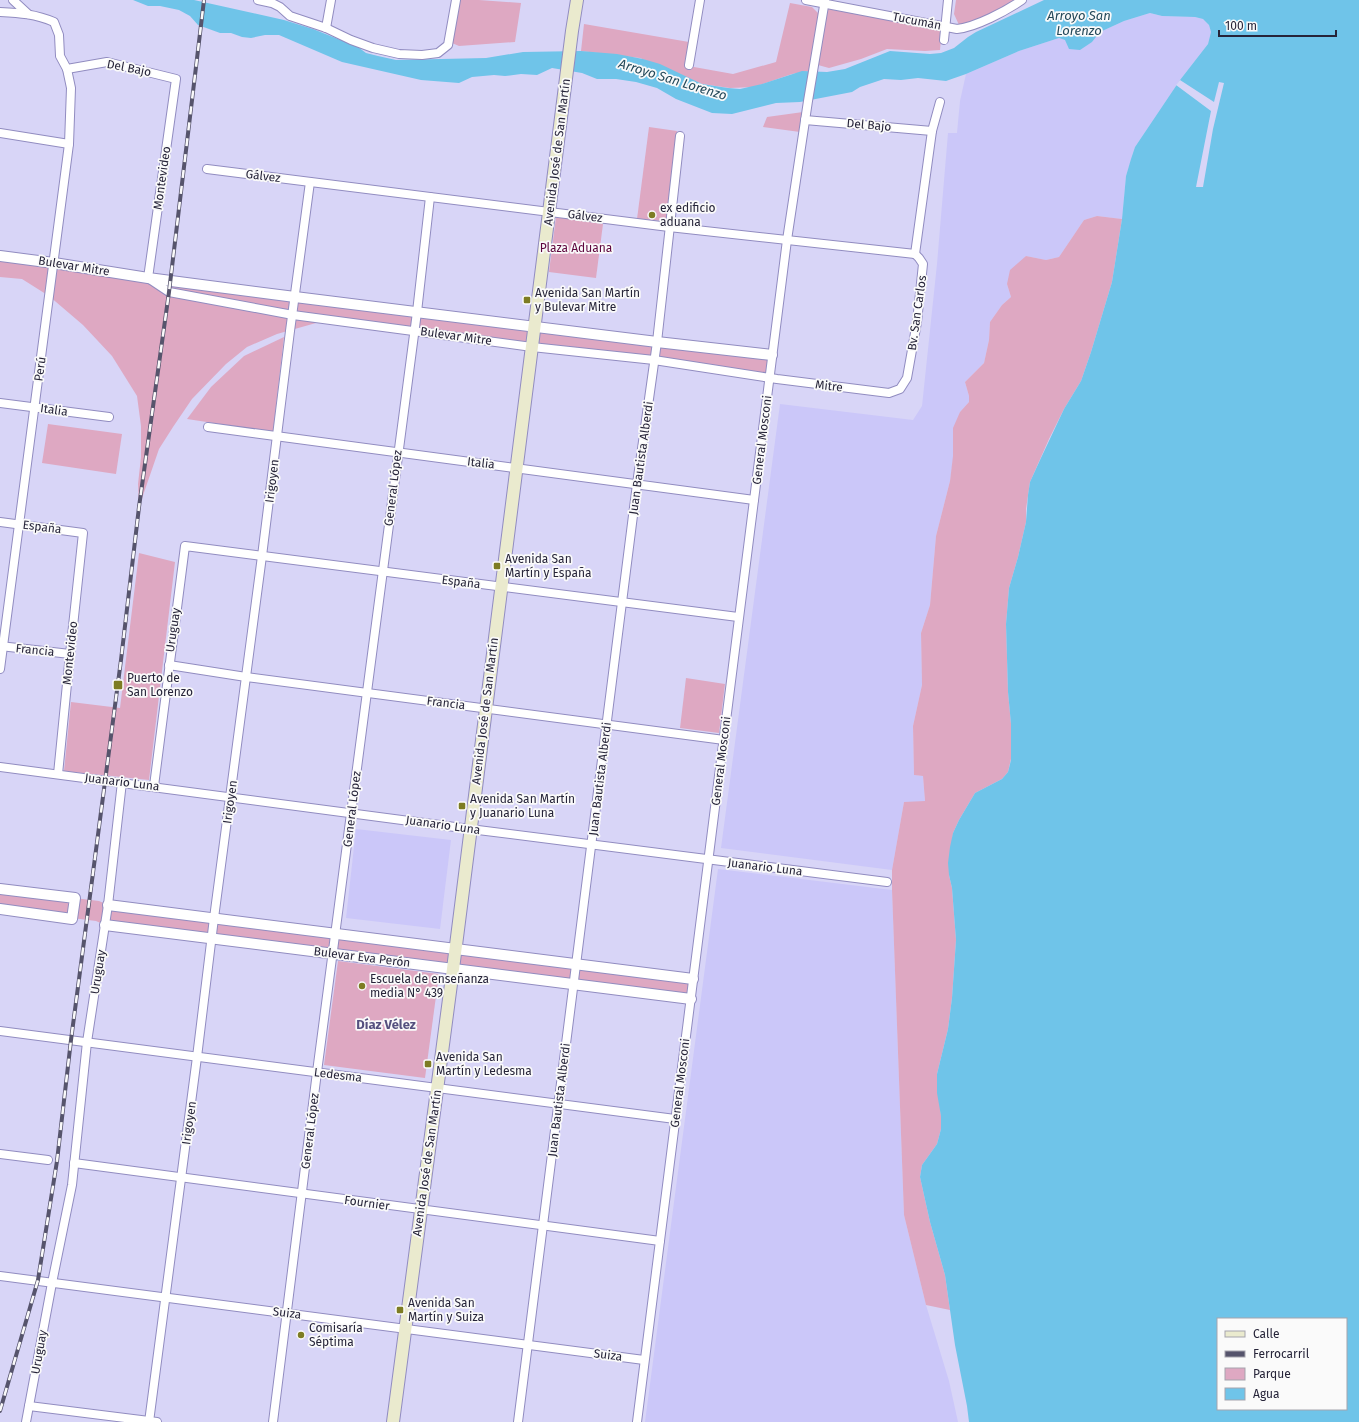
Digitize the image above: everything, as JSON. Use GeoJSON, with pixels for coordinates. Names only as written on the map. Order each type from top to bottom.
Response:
{"type":"FeatureCollection","features":[{"type":"Feature","properties":{"kind":"main road","name":"Avenida José de San Martín"},"geometry":{"type":"LineString","coordinates":[[393,1422],[453,969],[572,31],[578,0]]}},
{"type":"Feature","properties":{"kind":"street"},"geometry":{"type":"LineString","coordinates":[[13,0],[28,14]]}},
{"type":"Feature","properties":{"kind":"street"},"geometry":{"type":"LineString","coordinates":[[258,0],[272,3],[290,16],[326,28],[358,43],[399,54],[422,55],[438,53],[448,45],[456,0]]}},
{"type":"Feature","properties":{"kind":"street"},"geometry":{"type":"LineString","coordinates":[[326,28],[331,0]]}},
{"type":"Feature","properties":{"kind":"street"},"geometry":{"type":"LineString","coordinates":[[689,65],[700,0]]}},
{"type":"Feature","properties":{"kind":"street","name":"Tucumán"},"geometry":{"type":"LineString","coordinates":[[806,0],[825,2],[957,29],[968,28],[1022,0]]}},
{"type":"Feature","properties":{"kind":"street"},"geometry":{"type":"LineString","coordinates":[[944,40],[948,0]]}},
{"type":"Feature","properties":{"kind":"street","name":"General Mosconi"},"geometry":{"type":"LineString","coordinates":[[636,1422],[787,240],[825,2]]}},
{"type":"Feature","properties":{"kind":"street"},"geometry":{"type":"LineString","coordinates":[[0,12],[28,14],[43,17],[54,22],[58,34],[60,56],[67,69]]}},
{"type":"Feature","properties":{"kind":"street","name":"Del Bajo"},"geometry":{"type":"LineString","coordinates":[[67,69],[107,62],[176,79]]}},
{"type":"Feature","properties":{"kind":"street","name":"Perú"},"geometry":{"type":"LineString","coordinates":[[0,669],[70,144],[71,88],[67,69]]}},
{"type":"Feature","properties":{"kind":"street","name":"Montevideo"},"geometry":{"type":"LineString","coordinates":[[148,278],[176,79]]}},
{"type":"Feature","properties":{"kind":"street"},"geometry":{"type":"LineString","coordinates":[[915,254],[932,131],[940,102]]}},
{"type":"Feature","properties":{"kind":"street","name":"Del Bajo"},"geometry":{"type":"LineString","coordinates":[[805,120],[932,131]]}},
{"type":"Feature","properties":{"kind":"street"},"geometry":{"type":"LineString","coordinates":[[0,133],[70,144]]}},
{"type":"Feature","properties":{"kind":"street","name":"Juan Bautista Alberdi"},"geometry":{"type":"LineString","coordinates":[[518,1422],[637,484],[657,342],[680,136]]}},
{"type":"Feature","properties":{"kind":"street","name":"Gálvez"},"geometry":{"type":"LineString","coordinates":[[207,169],[549,212],[915,254]]}},
{"type":"Feature","properties":{"kind":"street","name":"Irigoyen"},"geometry":{"type":"LineString","coordinates":[[152,1422],[166,1297],[214,918],[278,437],[290,331],[310,182]]}},
{"type":"Feature","properties":{"kind":"street","name":"General López"},"geometry":{"type":"LineString","coordinates":[[273,1422],[317,1072],[417,312],[430,196]]}},
{"type":"Feature","properties":{"kind":"street","name":"Bv. San Carlos"},"geometry":{"type":"LineString","coordinates":[[889,393],[900,389],[907,378],[917,322],[924,264],[915,254]]}},
{"type":"Feature","properties":{"kind":"street","name":"Bulevar Mitre"},"geometry":{"type":"LineString","coordinates":[[0,256],[148,278],[295,297],[772,355]]}},
{"type":"Feature","properties":{"kind":"street","name":"Bulevar Mitre"},"geometry":{"type":"LineString","coordinates":[[148,278],[169,292],[293,315],[532,347],[654,360],[769,377]]}},
{"type":"Feature","properties":{"kind":"street","name":"Mitre"},"geometry":{"type":"LineString","coordinates":[[769,377],[889,393]]}},
{"type":"Feature","properties":{"kind":"street","name":"Italia"},"geometry":{"type":"LineString","coordinates":[[0,403],[109,417]]}},
{"type":"Feature","properties":{"kind":"street","name":"Italia"},"geometry":{"type":"LineString","coordinates":[[208,428],[754,500]]}},
{"type":"Feature","properties":{"kind":"street","name":"España"},"geometry":{"type":"LineString","coordinates":[[0,522],[83,533]]}},
{"type":"Feature","properties":{"kind":"street","name":"Montevideo"},"geometry":{"type":"LineString","coordinates":[[58,774],[83,533]]}},
{"type":"Feature","properties":{"kind":"street","name":"España"},"geometry":{"type":"LineString","coordinates":[[184,546],[738,617]]}},
{"type":"Feature","properties":{"kind":"street","name":"Uruguay"},"geometry":{"type":"LineString","coordinates":[[154,786],[184,546]]}},
{"type":"Feature","properties":{"kind":"street","name":"Francia"},"geometry":{"type":"LineString","coordinates":[[2,647],[70,654]]}},
{"type":"Feature","properties":{"kind":"street","name":"Francia"},"geometry":{"type":"LineString","coordinates":[[169,665],[246,677],[724,740]]}},
{"type":"Feature","properties":{"kind":"street","name":"Juanario Luna"},"geometry":{"type":"LineString","coordinates":[[0,767],[887,882]]}},
{"type":"Feature","properties":{"kind":"street","name":"Uruguay"},"geometry":{"type":"LineString","coordinates":[[26,1422],[72,1185],[87,1042],[108,905],[122,782]]}},
{"type":"Feature","properties":{"kind":"street"},"geometry":{"type":"LineString","coordinates":[[0,889],[75,898],[72,918],[0,909]]}},
{"type":"Feature","properties":{"kind":"street","name":"Bulevar Eva Perón"},"geometry":{"type":"LineString","coordinates":[[108,905],[693,979]]}},
{"type":"Feature","properties":{"kind":"street","name":"Bulevar Eva Perón"},"geometry":{"type":"LineString","coordinates":[[105,925],[691,999]]}},
{"type":"Feature","properties":{"kind":"street","name":"Ledesma"},"geometry":{"type":"LineString","coordinates":[[0,1031],[675,1119]]}},
{"type":"Feature","properties":{"kind":"street"},"geometry":{"type":"LineString","coordinates":[[0,1154],[48,1160]]}},
{"type":"Feature","properties":{"kind":"street","name":"Fournier"},"geometry":{"type":"LineString","coordinates":[[74,1163],[660,1241]]}},
{"type":"Feature","properties":{"kind":"street","name":"Suiza"},"geometry":{"type":"LineString","coordinates":[[0,1276],[644,1360]]}},
{"type":"Feature","properties":{"kind":"street"},"geometry":{"type":"LineString","coordinates":[[29,1406],[152,1422]]}},
{"type":"Feature","properties":{"kind":"shaded area"},"geometry":{"type":"Polygon","coordinates":[[[1150,13],[1162,16],[1195,17],[1203,19],[1209,25],[1211,32],[1208,44],[1180,80],[1135,147],[1126,176],[1122,219],[1097,216],[1084,220],[1059,257],[1046,260],[1026,256],[1007,284],[1011,297],[1002,305],[990,322],[989,340],[984,363],[965,382],[969,402],[960,412],[950,481],[936,536],[930,605],[921,633],[922,685],[913,726],[914,775],[923,776],[925,802],[904,802],[892,870],[721,848],[780,404],[913,420],[922,406],[937,264],[948,133],[957,133],[960,101],[966,74],[1019,51],[1059,38],[1065,40],[1092,42],[1100,32],[1124,21],[1150,13]]]}},
{"type":"Feature","properties":{"kind":"shaded area"},"geometry":{"type":"Polygon","coordinates":[[[356,829],[451,840],[440,929],[346,918],[356,829]]]}},
{"type":"Feature","properties":{"kind":"shaded area"},"geometry":{"type":"Polygon","coordinates":[[[718,869],[892,890],[904,1215],[926,1305],[949,1381],[958,1422],[645,1422],[718,869]]]}},
{"type":"Feature","properties":{"kind":"green space"},"geometry":{"type":"Polygon","coordinates":[[[460,0],[521,3],[515,42],[459,46],[452,43],[460,0]]]}},
{"type":"Feature","properties":{"kind":"green space"},"geometry":{"type":"Polygon","coordinates":[[[956,0],[1016,0],[971,24],[959,25],[954,14],[956,0]]]}},
{"type":"Feature","properties":{"kind":"green space"},"geometry":{"type":"Polygon","coordinates":[[[790,3],[812,7],[820,15],[810,71],[792,74],[754,87],[730,88],[702,84],[640,58],[581,51],[584,24],[689,42],[685,61],[694,67],[733,74],[776,62],[790,3]]]}},
{"type":"Feature","properties":{"kind":"green space"},"geometry":{"type":"Polygon","coordinates":[[[827,9],[942,28],[940,50],[925,51],[887,49],[861,59],[829,68],[818,65],[827,9]]]}},
{"type":"Feature","properties":{"kind":"green space"},"geometry":{"type":"Polygon","coordinates":[[[803,112],[800,132],[763,127],[767,117],[803,112]]]}},
{"type":"Feature","properties":{"kind":"green space"},"geometry":{"type":"Polygon","coordinates":[[[649,127],[677,131],[666,221],[637,219],[649,127]]]}},
{"type":"Feature","properties":{"kind":"green space"},"geometry":{"type":"Polygon","coordinates":[[[1097,216],[1122,219],[1112,282],[1081,381],[1064,409],[1030,482],[1026,509],[1026,522],[1009,588],[1006,624],[1008,692],[1011,724],[1011,759],[1008,772],[1002,779],[975,793],[953,833],[949,875],[952,888],[956,940],[952,998],[948,1029],[937,1074],[941,1129],[937,1144],[922,1165],[920,1177],[930,1222],[945,1275],[950,1310],[926,1305],[904,1215],[892,870],[904,802],[925,801],[923,776],[914,775],[913,726],[922,685],[921,633],[930,605],[936,536],[950,481],[953,456],[953,428],[960,412],[969,402],[965,382],[984,363],[989,340],[990,322],[1002,305],[1011,297],[1007,284],[1010,270],[1026,256],[1046,260],[1059,257],[1084,220],[1097,216]]]}},
{"type":"Feature","properties":{"kind":"green space","name":"Plaza Aduana"},"geometry":{"type":"Polygon","coordinates":[[[556,217],[603,224],[596,278],[549,272],[556,217]]]}},
{"type":"Feature","properties":{"kind":"green space"},"geometry":{"type":"Polygon","coordinates":[[[0,256],[772,355],[769,377],[341,322],[316,323],[277,334],[247,347],[226,364],[192,399],[159,449],[139,507],[138,484],[141,457],[141,426],[137,396],[112,356],[83,325],[49,296],[22,279],[0,277],[0,256]]]}},
{"type":"Feature","properties":{"kind":"green space"},"geometry":{"type":"Polygon","coordinates":[[[284,337],[273,432],[187,419],[211,387],[244,356],[284,337]]]}},
{"type":"Feature","properties":{"kind":"green space"},"geometry":{"type":"Polygon","coordinates":[[[48,424],[122,434],[116,474],[42,463],[48,424]]]}},
{"type":"Feature","properties":{"kind":"green space"},"geometry":{"type":"Polygon","coordinates":[[[139,553],[175,562],[149,780],[64,771],[71,702],[120,708],[139,553]]]}},
{"type":"Feature","properties":{"kind":"green space"},"geometry":{"type":"Polygon","coordinates":[[[686,678],[725,684],[719,733],[680,728],[686,678]]]}},
{"type":"Feature","properties":{"kind":"green space"},"geometry":{"type":"Polygon","coordinates":[[[0,889],[99,901],[108,905],[693,979],[691,999],[105,925],[96,921],[0,909],[0,889]]]}},
{"type":"Feature","properties":{"kind":"green space"},"geometry":{"type":"Polygon","coordinates":[[[338,961],[439,974],[425,1078],[324,1065],[338,961]]]}},
{"type":"Feature","properties":{"kind":"water","name":"Arroyo San Lorenzo"},"geometry":{"type":"Polygon","coordinates":[[[133,0],[194,0],[284,20],[313,29],[358,47],[366,53],[396,60],[486,58],[523,52],[581,51],[617,54],[660,64],[702,84],[740,89],[762,84],[802,71],[827,72],[845,69],[890,51],[930,54],[941,53],[954,48],[976,32],[1044,0],[1359,0],[1359,1422],[969,1422],[955,1345],[945,1275],[930,1222],[920,1177],[922,1165],[937,1144],[941,1129],[941,1116],[937,1093],[937,1074],[948,1029],[952,998],[956,940],[952,888],[948,863],[953,833],[975,793],[1002,779],[1008,772],[1011,760],[1011,724],[1008,692],[1006,624],[1009,588],[1026,522],[1030,482],[1064,409],[1081,381],[1091,352],[1112,282],[1122,219],[1126,176],[1135,147],[1180,80],[1208,44],[1211,32],[1209,25],[1203,19],[1195,17],[1162,16],[1150,13],[1124,21],[1100,32],[1092,42],[1080,50],[1069,49],[1065,40],[1059,38],[1019,51],[946,81],[918,78],[901,80],[884,79],[860,87],[852,92],[800,102],[776,103],[732,114],[712,113],[676,99],[657,88],[636,82],[616,79],[597,79],[582,73],[552,68],[537,75],[521,74],[472,77],[459,83],[421,80],[342,62],[279,35],[265,35],[251,38],[242,37],[231,33],[220,33],[198,25],[190,16],[179,10],[160,6],[148,6],[133,0]]]}},
{"type":"Feature","properties":{"kind":"pier"},"geometry":{"type":"Polygon","coordinates":[[[1180,80],[1214,102],[1219,82],[1224,83],[1213,129],[1203,187],[1196,187],[1211,111],[1176,85],[1180,80]]]}},
{"type":"Feature","properties":{"kind":"railway"},"geometry":{"type":"LineString","coordinates":[[0,1411],[38,1280],[57,1161],[139,507],[169,292],[204,0]]}},
{"type":"Feature","properties":{"kind":"place","name":"ex edificio aduana"},"geometry":{"type":"Point","coordinates":[652,215]}},
{"type":"Feature","properties":{"kind":"place","name":"Avenida San Martín y Bulevar Mitre"},"geometry":{"type":"Point","coordinates":[527,300]}},
{"type":"Feature","properties":{"kind":"place","name":"Avenida San Martín y España"},"geometry":{"type":"Point","coordinates":[497,566]}},
{"type":"Feature","properties":{"kind":"place","name":"Puerto de San Lorenzo"},"geometry":{"type":"Point","coordinates":[118,685]}},
{"type":"Feature","properties":{"kind":"place","name":"Avenida San Martín y Juanario Luna"},"geometry":{"type":"Point","coordinates":[462,806]}},
{"type":"Feature","properties":{"kind":"place","name":"Escuela de enseñanza media N° 439"},"geometry":{"type":"Point","coordinates":[362,986]}},
{"type":"Feature","properties":{"kind":"place","name":"Avenida San Martín y Ledesma"},"geometry":{"type":"Point","coordinates":[428,1064]}},
{"type":"Feature","properties":{"kind":"place","name":"Avenida San Martín y Suiza"},"geometry":{"type":"Point","coordinates":[400,1310]}},
{"type":"Feature","properties":{"kind":"place","name":"Comisaría Séptima"},"geometry":{"type":"Point","coordinates":[301,1335]}},
{"type":"Feature","properties":{"kind":"district","name":"Díaz Vélez"},"geometry":{"type":"Point","coordinates":[386,1024]}}]}
